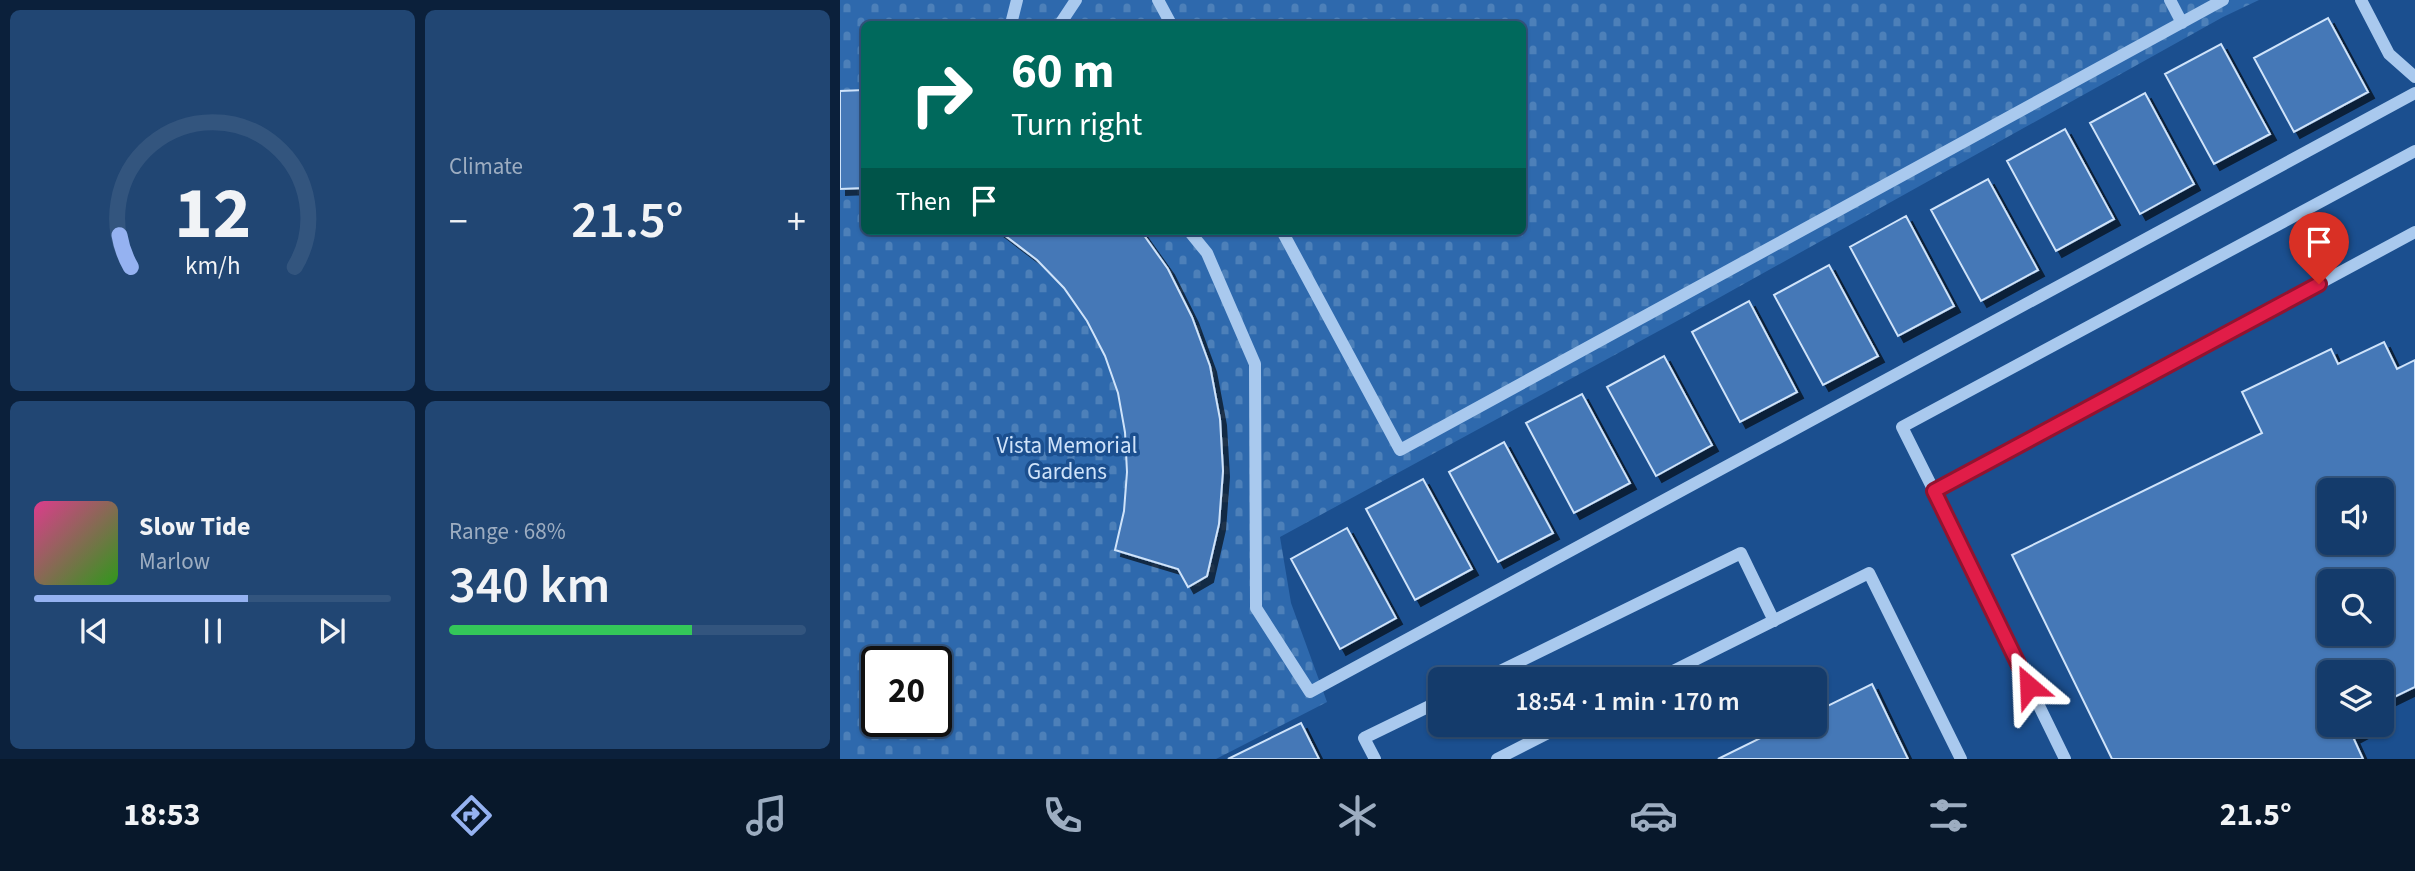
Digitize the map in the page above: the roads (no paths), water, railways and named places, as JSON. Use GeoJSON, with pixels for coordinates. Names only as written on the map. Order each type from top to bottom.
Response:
{"type":"FeatureCollection","features":[{"type":"Feature","properties":{"kind":"street"},"geometry":{"type":"LineString","coordinates":[[1012,21],[1017,0]]}},
{"type":"Feature","properties":{"kind":"street"},"geometry":{"type":"LineString","coordinates":[[1062,21],[1076,0]]}},
{"type":"Feature","properties":{"kind":"street"},"geometry":{"type":"LineString","coordinates":[[1158,0],[1169,21]]}},
{"type":"Feature","properties":{"kind":"street"},"geometry":{"type":"LineString","coordinates":[[2170,0],[2182,23]]}},
{"type":"Feature","properties":{"kind":"street"},"geometry":{"type":"LineString","coordinates":[[1284,235],[1400,450],[2224,0]]}},
{"type":"Feature","properties":{"kind":"street"},"geometry":{"type":"LineString","coordinates":[[2361,0],[2389,54],[2415,77]]}},
{"type":"Feature","properties":{"kind":"street"},"geometry":{"type":"LineString","coordinates":[[1192,235],[1207,253],[1255,364],[1256,608],[1310,692],[2415,93]]}},
{"type":"Feature","properties":{"kind":"street"},"geometry":{"type":"LineString","coordinates":[[2065,759],[1902,427],[2415,151]]}},
{"type":"Feature","properties":{"kind":"street"},"geometry":{"type":"LineString","coordinates":[[1934,491],[2415,232]]}},
{"type":"Feature","properties":{"kind":"street"},"geometry":{"type":"LineString","coordinates":[[1508,667],[1741,553],[1774,621]]}},
{"type":"Feature","properties":{"kind":"street"},"geometry":{"type":"LineString","coordinates":[[1681,667],[1869,573],[1961,759]]}},
{"type":"Feature","properties":{"kind":"street"},"geometry":{"type":"LineString","coordinates":[[1375,759],[1364,738],[1428,707]]}},
{"type":"Feature","properties":{"kind":"street"},"geometry":{"type":"LineString","coordinates":[[1497,759],[1540,737]]}},
{"type":"Feature","properties":{"kind":"park label","name":"Vista Memorial Gardens"},"geometry":{"type":"Point","coordinates":[1067,458]}}]}
